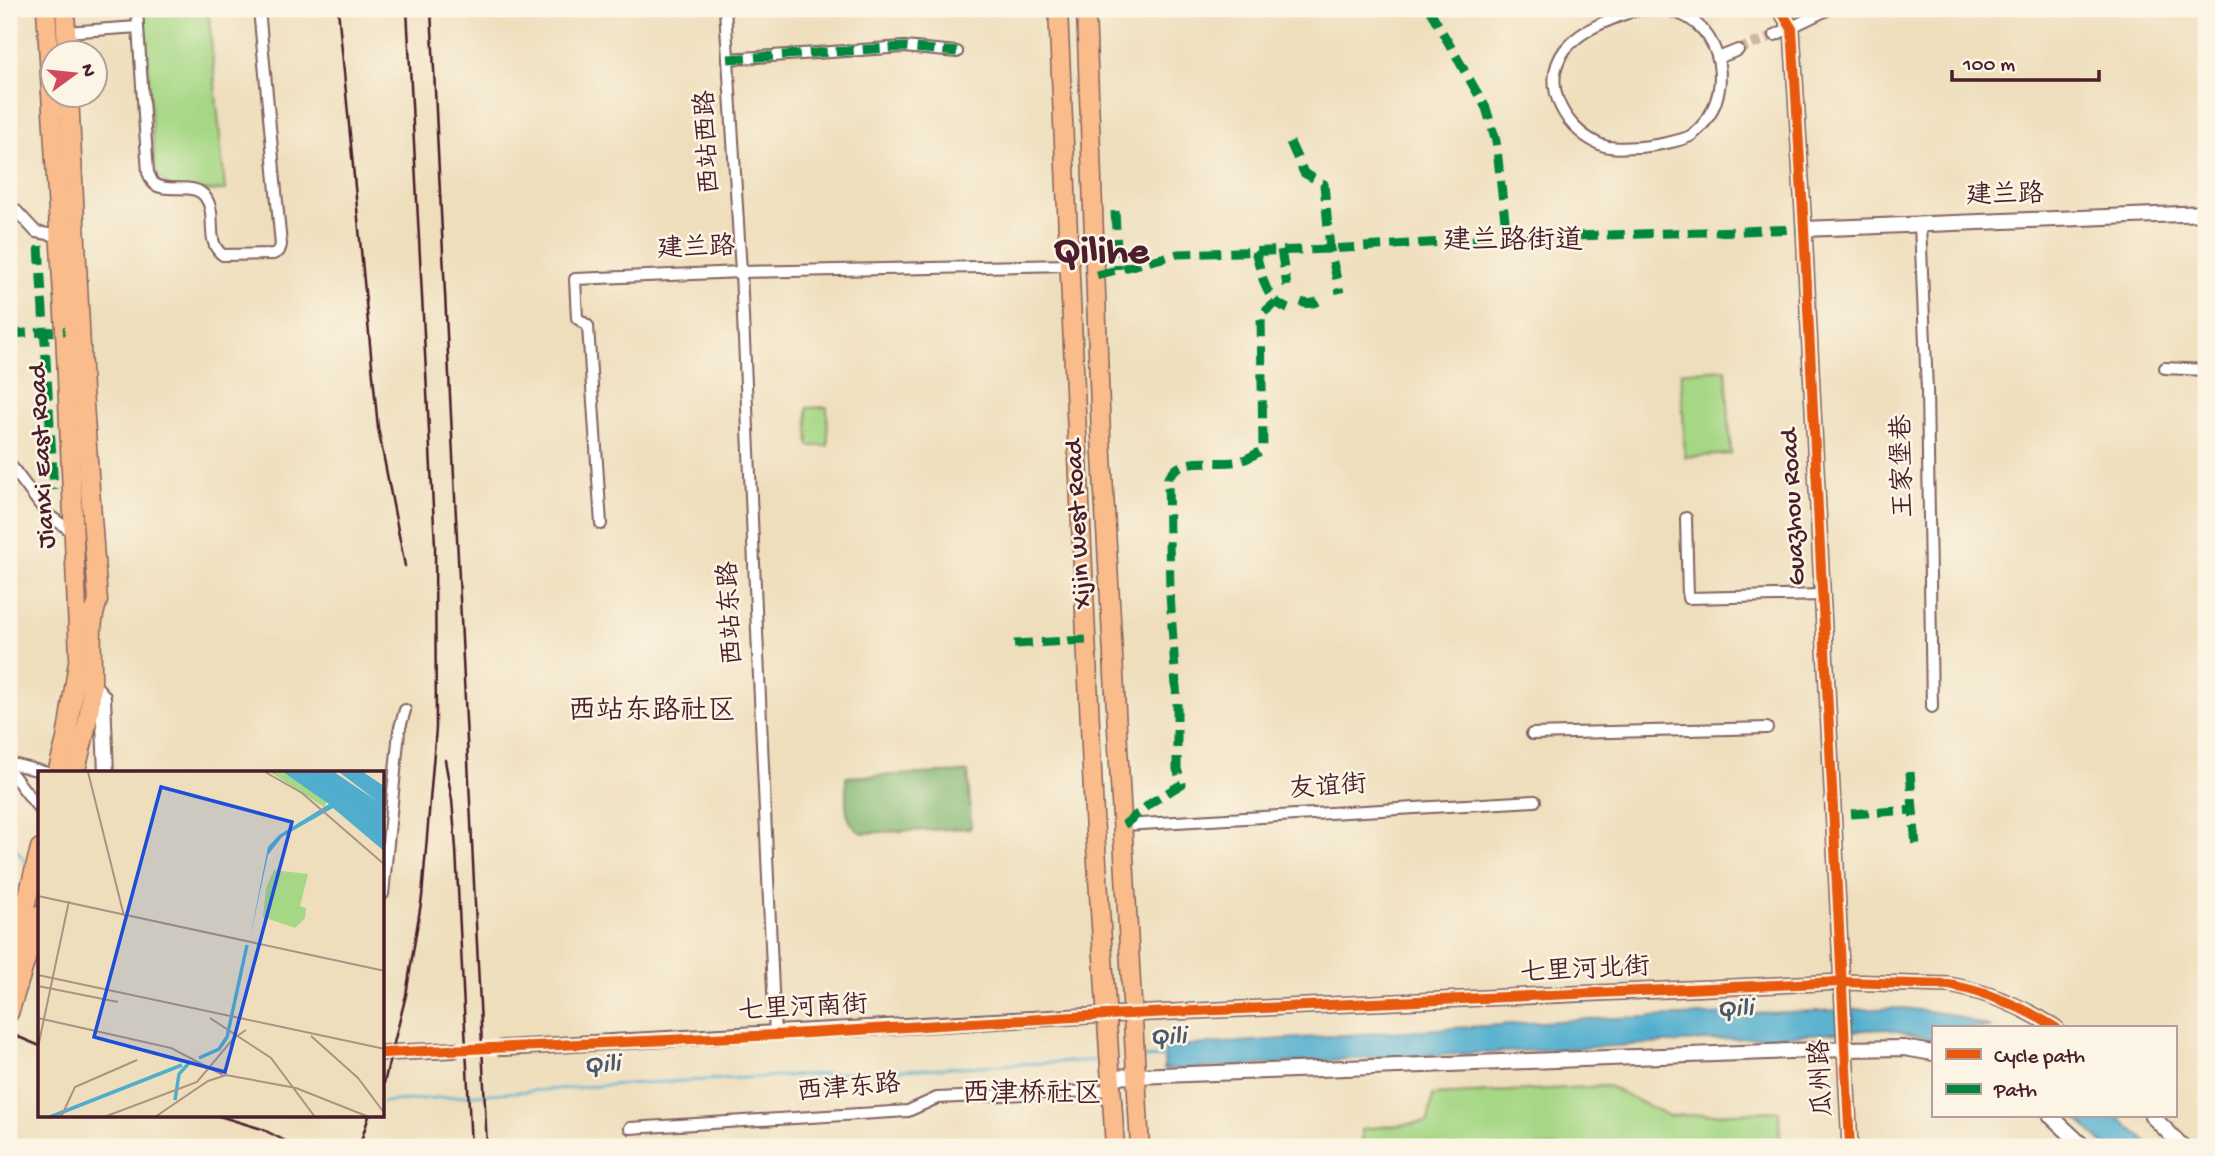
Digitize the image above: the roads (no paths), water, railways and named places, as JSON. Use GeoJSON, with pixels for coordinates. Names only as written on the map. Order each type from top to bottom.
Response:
{"type":"FeatureCollection","features":[{"type":"Feature","properties":{"kind":"main road","name":"Jianxi East Road"},"geometry":{"type":"LineString","coordinates":[[46,9],[60,236],[79,656],[68,727],[57,771]]}},
{"type":"Feature","properties":{"kind":"main road"},"geometry":{"type":"LineString","coordinates":[[65,9],[66,38]]}},
{"type":"Feature","properties":{"kind":"main road","name":"Xijin West Road"},"geometry":{"type":"LineString","coordinates":[[1058,9],[1094,815],[1115,1147]]}},
{"type":"Feature","properties":{"kind":"main road","name":"Xijin West Road"},"geometry":{"type":"LineString","coordinates":[[1086,9],[1101,437],[1140,1147]]}},
{"type":"Feature","properties":{"kind":"main road","name":"Jianxi East Road"},"geometry":{"type":"LineString","coordinates":[[70,108],[83,390],[98,601],[92,616],[92,684],[86,731],[76,771]]}},
{"type":"Feature","properties":{"kind":"main road"},"geometry":{"type":"LineString","coordinates":[[1094,815],[1124,820]]}},
{"type":"Feature","properties":{"kind":"main road"},"geometry":{"type":"LineString","coordinates":[[9,970],[38,857]]}},
{"type":"Feature","properties":{"kind":"main road"},"geometry":{"type":"LineString","coordinates":[[9,1013],[38,921]]}},
{"type":"Feature","properties":{"kind":"street"},"geometry":{"type":"LineString","coordinates":[[137,9],[148,173],[153,183],[200,192],[206,198],[213,244],[223,255],[273,254],[281,245],[259,9]]}},
{"type":"Feature","properties":{"kind":"street","name":"西站西路"},"geometry":{"type":"LineString","coordinates":[[725,9],[741,272]]}},
{"type":"Feature","properties":{"kind":"street","name":"Guazhou Road"},"geometry":{"type":"LineString","coordinates":[[1780,9],[1792,29],[1843,1006]]}},
{"type":"Feature","properties":{"kind":"street"},"geometry":{"type":"LineString","coordinates":[[1775,35],[1829,9]]}},
{"type":"Feature","properties":{"kind":"street"},"geometry":{"type":"LineString","coordinates":[[1635,10],[1668,10],[1692,21],[1711,41],[1717,58],[1721,66],[1720,93],[1709,118],[1689,137],[1648,146],[1608,148],[1584,137],[1565,118],[1555,92],[1556,65],[1569,45],[1593,27],[1635,10]]}},
{"type":"Feature","properties":{"kind":"street"},"geometry":{"type":"LineString","coordinates":[[66,32],[138,27]]}},
{"type":"Feature","properties":{"kind":"street"},"geometry":{"type":"LineString","coordinates":[[728,59],[904,47],[957,52]]}},
{"type":"Feature","properties":{"kind":"street"},"geometry":{"type":"LineString","coordinates":[[1717,58],[1738,50]]}},
{"type":"Feature","properties":{"kind":"street"},"geometry":{"type":"LineString","coordinates":[[9,203],[36,232],[60,236]]}},
{"type":"Feature","properties":{"kind":"street","name":"建兰路"},"geometry":{"type":"LineString","coordinates":[[1804,229],[2206,213]]}},
{"type":"Feature","properties":{"kind":"street","name":"王家堡巷"},"geometry":{"type":"LineString","coordinates":[[1920,224],[1927,390],[1932,707]]}},
{"type":"Feature","properties":{"kind":"street","name":"建兰路"},"geometry":{"type":"LineString","coordinates":[[601,524],[588,326],[577,318],[575,279],[741,272],[1070,265]]}},
{"type":"Feature","properties":{"kind":"street","name":"西站东路"},"geometry":{"type":"LineString","coordinates":[[741,272],[775,1035]]}},
{"type":"Feature","properties":{"kind":"street"},"geometry":{"type":"LineString","coordinates":[[2165,368],[2206,370]]}},
{"type":"Feature","properties":{"kind":"street"},"geometry":{"type":"LineString","coordinates":[[9,463],[47,514],[74,533]]}},
{"type":"Feature","properties":{"kind":"street"},"geometry":{"type":"LineString","coordinates":[[1686,518],[1688,598],[1822,595]]}},
{"type":"Feature","properties":{"kind":"street"},"geometry":{"type":"LineString","coordinates":[[92,684],[103,697],[106,771]]}},
{"type":"Feature","properties":{"kind":"street"},"geometry":{"type":"LineString","coordinates":[[385,874],[399,730],[405,710]]}},
{"type":"Feature","properties":{"kind":"street"},"geometry":{"type":"LineString","coordinates":[[1532,734],[1767,728]]}},
{"type":"Feature","properties":{"kind":"street"},"geometry":{"type":"LineString","coordinates":[[9,763],[40,771]]}},
{"type":"Feature","properties":{"kind":"street"},"geometry":{"type":"LineString","coordinates":[[9,770],[38,807]]}},
{"type":"Feature","properties":{"kind":"street","name":"友谊街"},"geometry":{"type":"LineString","coordinates":[[1124,820],[1535,801]]}},
{"type":"Feature","properties":{"kind":"street","name":"七里河北街"},"geometry":{"type":"LineString","coordinates":[[1106,1016],[1842,982],[1963,987],[2021,1008],[2052,1026]]}},
{"type":"Feature","properties":{"kind":"street","name":"瓜州路"},"geometry":{"type":"LineString","coordinates":[[1843,1006],[1850,1147]]}},
{"type":"Feature","properties":{"kind":"street","name":"七里河南街"},"geometry":{"type":"LineString","coordinates":[[502,1048],[1106,1016]]}},
{"type":"Feature","properties":{"kind":"street"},"geometry":{"type":"LineString","coordinates":[[1110,1078],[1135,1072],[1845,1042],[1932,1053]]}},
{"type":"Feature","properties":{"kind":"street"},"geometry":{"type":"LineString","coordinates":[[385,1053],[454,1050]]}},
{"type":"Feature","properties":{"kind":"street","name":"西津东路"},"geometry":{"type":"LineString","coordinates":[[630,1128],[908,1111],[937,1097],[1110,1078]]}},
{"type":"Feature","properties":{"kind":"street"},"geometry":{"type":"LineString","coordinates":[[2053,1118],[2084,1147]]}},
{"type":"Feature","properties":{"kind":"street"},"geometry":{"type":"LineString","coordinates":[[2154,1118],[2183,1147]]}},
{"type":"Feature","properties":{"kind":"water"},"geometry":{"type":"Polygon","coordinates":[[[1903,1008],[1949,1014],[1985,1026],[1932,1026],[1932,1039],[1887,1029],[1164,1069],[1165,1047],[1590,1019],[1903,1008]]]}},
{"type":"Feature","properties":{"kind":"water"},"geometry":{"type":"Polygon","coordinates":[[[2076,1118],[2119,1118],[2152,1147],[2107,1147],[2076,1118]]]}},
{"type":"Feature","properties":{"kind":"waterway","name":"Qili"},"geometry":{"type":"LineString","coordinates":[[9,840],[28,865]]}},
{"type":"Feature","properties":{"kind":"waterway","name":"Qili"},"geometry":{"type":"LineString","coordinates":[[1141,1058],[1166,1057]]}},
{"type":"Feature","properties":{"kind":"waterway","name":"Qili"},"geometry":{"type":"LineString","coordinates":[[385,1102],[624,1084],[1103,1060]]}},
{"type":"Feature","properties":{"kind":"tunnel"},"geometry":{"type":"LineString","coordinates":[[1738,50],[1775,35]]}},
{"type":"Feature","properties":{"kind":"tunnel"},"geometry":{"type":"LineString","coordinates":[[454,1050],[502,1048]]}},
{"type":"Feature","properties":{"kind":"railway"},"geometry":{"type":"LineString","coordinates":[[338,9],[378,428],[405,566]]}},
{"type":"Feature","properties":{"kind":"railway"},"geometry":{"type":"LineString","coordinates":[[385,1079],[406,995],[422,897],[436,728],[435,545],[407,9]]}},
{"type":"Feature","properties":{"kind":"railway"},"geometry":{"type":"LineString","coordinates":[[431,9],[487,1147]]}},
{"type":"Feature","properties":{"kind":"railway"},"geometry":{"type":"LineString","coordinates":[[445,760],[456,849],[471,1147]]}},
{"type":"Feature","properties":{"kind":"railway"},"geometry":{"type":"LineString","coordinates":[[9,1033],[38,1045]]}},
{"type":"Feature","properties":{"kind":"railway"},"geometry":{"type":"LineString","coordinates":[[226,1118],[262,1129],[297,1147]]}},
{"type":"Feature","properties":{"kind":"railway"},"geometry":{"type":"LineString","coordinates":[[359,1147],[368,1118]]}},
{"type":"Feature","properties":{"kind":"district","name":"建兰路街道"},"geometry":{"type":"Point","coordinates":[1513,242]}},
{"type":"Feature","properties":{"kind":"district","name":"Qilihe"},"geometry":{"type":"Point","coordinates":[1101,253]}},
{"type":"Feature","properties":{"kind":"district","name":"西站东路社区"},"geometry":{"type":"Point","coordinates":[652,712]}},
{"type":"Feature","properties":{"kind":"district","name":"西津桥社区"},"geometry":{"type":"Point","coordinates":[1032,1095]}}]}
